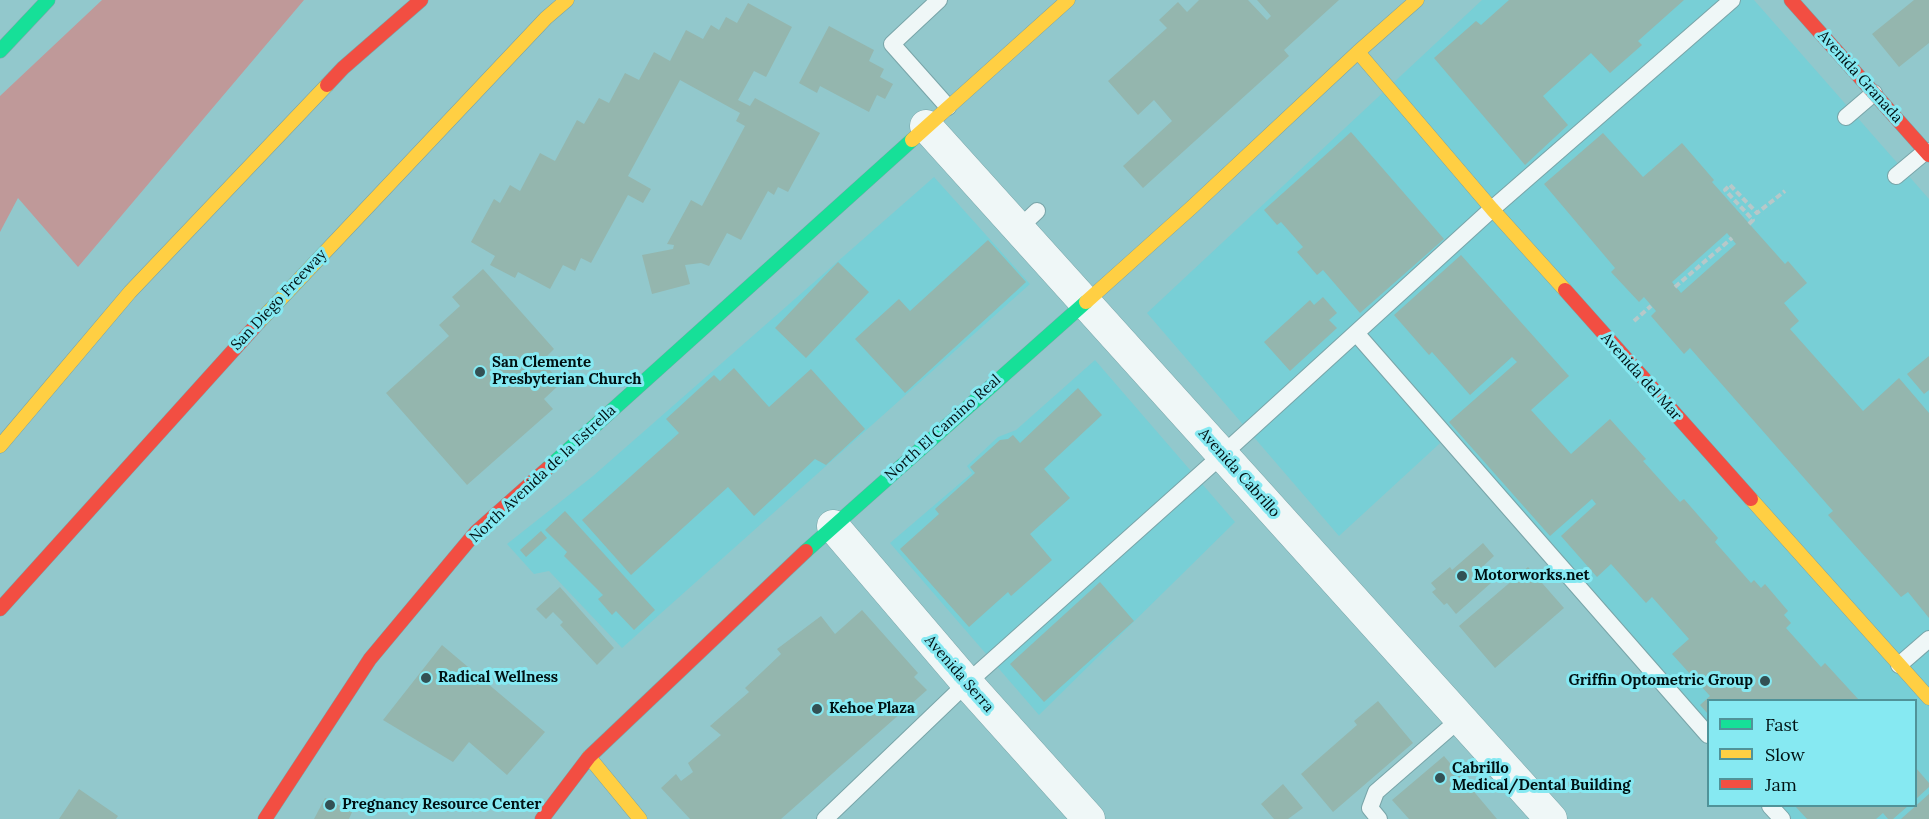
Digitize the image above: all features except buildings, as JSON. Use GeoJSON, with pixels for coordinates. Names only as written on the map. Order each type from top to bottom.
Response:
{"type":"FeatureCollection","features":[{"type":"Feature","properties":{"kind":"main road"},"geometry":{"type":"LineString","coordinates":[[0,51],[48,0]]}},
{"type":"Feature","properties":{"kind":"main road"},"geometry":{"type":"LineString","coordinates":[[0,446],[130,292],[343,68],[421,0]]}},
{"type":"Feature","properties":{"kind":"main road","name":"San Diego Freeway"},"geometry":{"type":"LineString","coordinates":[[0,609],[294,283],[546,18],[567,0]]}},
{"type":"Feature","properties":{"kind":"main road","name":"North Avenida de la Estrella"},"geometry":{"type":"LineString","coordinates":[[265,819],[370,659],[476,532],[1068,0]]}},
{"type":"Feature","properties":{"kind":"main road","name":"North El Camino Real"},"geometry":{"type":"LineString","coordinates":[[542,819],[589,757],[833,526],[1191,208],[1358,51],[1417,0]]}},
{"type":"Feature","properties":{"kind":"main road","name":"Avenida Granada"},"geometry":{"type":"LineString","coordinates":[[1791,0],[1927,153]]}},
{"type":"Feature","properties":{"kind":"main road"},"geometry":{"type":"LineString","coordinates":[[343,68],[389,9]]}},
{"type":"Feature","properties":{"kind":"main road","name":"Avenida del Mar"},"geometry":{"type":"LineString","coordinates":[[1358,51],[1492,208],[1929,698]]}},
{"type":"Feature","properties":{"kind":"main road"},"geometry":{"type":"LineString","coordinates":[[589,757],[640,819]]}},
{"type":"Feature","properties":{"kind":"street","name":"Avenida Cabrillo"},"geometry":{"type":"LineString","coordinates":[[937,117],[1028,220],[1084,303],[1551,819]]}},
{"type":"Feature","properties":{"kind":"street","name":"Avenida Serra"},"geometry":{"type":"LineString","coordinates":[[833,526],[966,683],[1089,819]]}},
{"type":"Feature","properties":{"kind":"lane"},"geometry":{"type":"LineString","coordinates":[[937,117],[892,44],[939,0]]}},
{"type":"Feature","properties":{"kind":"lane"},"geometry":{"type":"LineString","coordinates":[[825,819],[966,683],[1222,455],[1492,208],[1732,0]]}},
{"type":"Feature","properties":{"kind":"lane"},"geometry":{"type":"LineString","coordinates":[[1846,117],[1874,93]]}},
{"type":"Feature","properties":{"kind":"lane"},"geometry":{"type":"LineString","coordinates":[[1896,176],[1927,153]]}},
{"type":"Feature","properties":{"kind":"lane"},"geometry":{"type":"LineString","coordinates":[[1356,333],[1707,734]]}},
{"type":"Feature","properties":{"kind":"lane"},"geometry":{"type":"LineString","coordinates":[[1899,665],[1929,639]]}},
{"type":"Feature","properties":{"kind":"lane"},"geometry":{"type":"LineString","coordinates":[[1379,819],[1370,807],[1376,792],[1461,718]]}},
{"type":"Feature","properties":{"kind":"lane"},"geometry":{"type":"LineString","coordinates":[[1771,807],[1782,819]]}},
{"type":"Feature","properties":{"kind":"path"},"geometry":{"type":"LineString","coordinates":[[1749,224],[1753,220],[1725,190],[1730,185],[1757,213],[1785,191]]}},
{"type":"Feature","properties":{"kind":"path"},"geometry":{"type":"LineString","coordinates":[[1675,286],[1732,238]]}},
{"type":"Feature","properties":{"kind":"shaded area"},"geometry":{"type":"Polygon","coordinates":[[[102,0],[304,0],[78,267],[18,198],[0,232],[0,96],[102,0]]]}},
{"type":"Feature","properties":{"kind":"shaded area"},"geometry":{"type":"Polygon","coordinates":[[[1482,0],[1754,0],[1929,199],[1929,819],[1792,819],[1781,807],[1917,807],[1917,699],[1707,699],[1707,724],[1450,434],[1339,536],[1147,313],[1482,0]]]}},
{"type":"Feature","properties":{"kind":"shaded area"},"geometry":{"type":"Polygon","coordinates":[[[934,177],[1030,284],[622,648],[549,571],[534,574],[507,544],[593,476],[934,177]]]}},
{"type":"Feature","properties":{"kind":"shaded area"},"geometry":{"type":"Polygon","coordinates":[[[1095,360],[1235,522],[1039,715],[890,543],[972,473],[967,466],[998,437],[1016,430],[1095,360]]]}},
{"type":"Feature","properties":{"kind":"traffic: fast"},"geometry":{"type":"LineString","coordinates":[[0,51],[48,0]]}},
{"type":"Feature","properties":{"kind":"traffic: fast"},"geometry":{"type":"LineString","coordinates":[[548,468],[912,140]]}},
{"type":"Feature","properties":{"kind":"traffic: fast"},"geometry":{"type":"LineString","coordinates":[[806,551],[1086,302]]}},
{"type":"Feature","properties":{"kind":"traffic: slow"},"geometry":{"type":"LineString","coordinates":[[259,322],[546,18],[567,0]]}},
{"type":"Feature","properties":{"kind":"traffic: slow"},"geometry":{"type":"LineString","coordinates":[[912,140],[1068,0]]}},
{"type":"Feature","properties":{"kind":"traffic: slow"},"geometry":{"type":"LineString","coordinates":[[1086,302],[1417,0]]}},
{"type":"Feature","properties":{"kind":"traffic: slow"},"geometry":{"type":"LineString","coordinates":[[1358,52],[1492,209],[1565,290]]}},
{"type":"Feature","properties":{"kind":"traffic: slow"},"geometry":{"type":"LineString","coordinates":[[0,446],[130,292],[327,85]]}},
{"type":"Feature","properties":{"kind":"traffic: slow"},"geometry":{"type":"LineString","coordinates":[[1751,499],[1929,698]]}},
{"type":"Feature","properties":{"kind":"traffic: slow"},"geometry":{"type":"LineString","coordinates":[[589,757],[640,819]]}},
{"type":"Feature","properties":{"kind":"traffic: jam"},"geometry":{"type":"LineString","coordinates":[[327,85],[343,68],[421,0]]}},
{"type":"Feature","properties":{"kind":"traffic: jam"},"geometry":{"type":"LineString","coordinates":[[1791,0],[1929,155]]}},
{"type":"Feature","properties":{"kind":"traffic: jam"},"geometry":{"type":"LineString","coordinates":[[1565,290],[1751,499]]}},
{"type":"Feature","properties":{"kind":"traffic: jam"},"geometry":{"type":"LineString","coordinates":[[0,609],[259,322]]}},
{"type":"Feature","properties":{"kind":"traffic: jam"},"geometry":{"type":"LineString","coordinates":[[265,819],[370,659],[476,532],[548,468]]}},
{"type":"Feature","properties":{"kind":"traffic: jam"},"geometry":{"type":"LineString","coordinates":[[542,819],[589,757],[806,551]]}},
{"type":"Feature","properties":{"kind":"place","name":"San Clemente Presbyterian Church"},"geometry":{"type":"Point","coordinates":[480,372]}},
{"type":"Feature","properties":{"kind":"place","name":"Motorworks.net"},"geometry":{"type":"Point","coordinates":[1462,576]}},
{"type":"Feature","properties":{"kind":"place","name":"Radical Wellness"},"geometry":{"type":"Point","coordinates":[426,678]}},
{"type":"Feature","properties":{"kind":"place","name":"Griffin Optometric Group"},"geometry":{"type":"Point","coordinates":[1765,681]}},
{"type":"Feature","properties":{"kind":"place","name":"Kehoe Plaza"},"geometry":{"type":"Point","coordinates":[817,709]}},
{"type":"Feature","properties":{"kind":"place","name":"Cabrillo Medical/Dental Building"},"geometry":{"type":"Point","coordinates":[1440,778]}},
{"type":"Feature","properties":{"kind":"place","name":"Pregnancy Resource Center"},"geometry":{"type":"Point","coordinates":[330,805]}}]}
